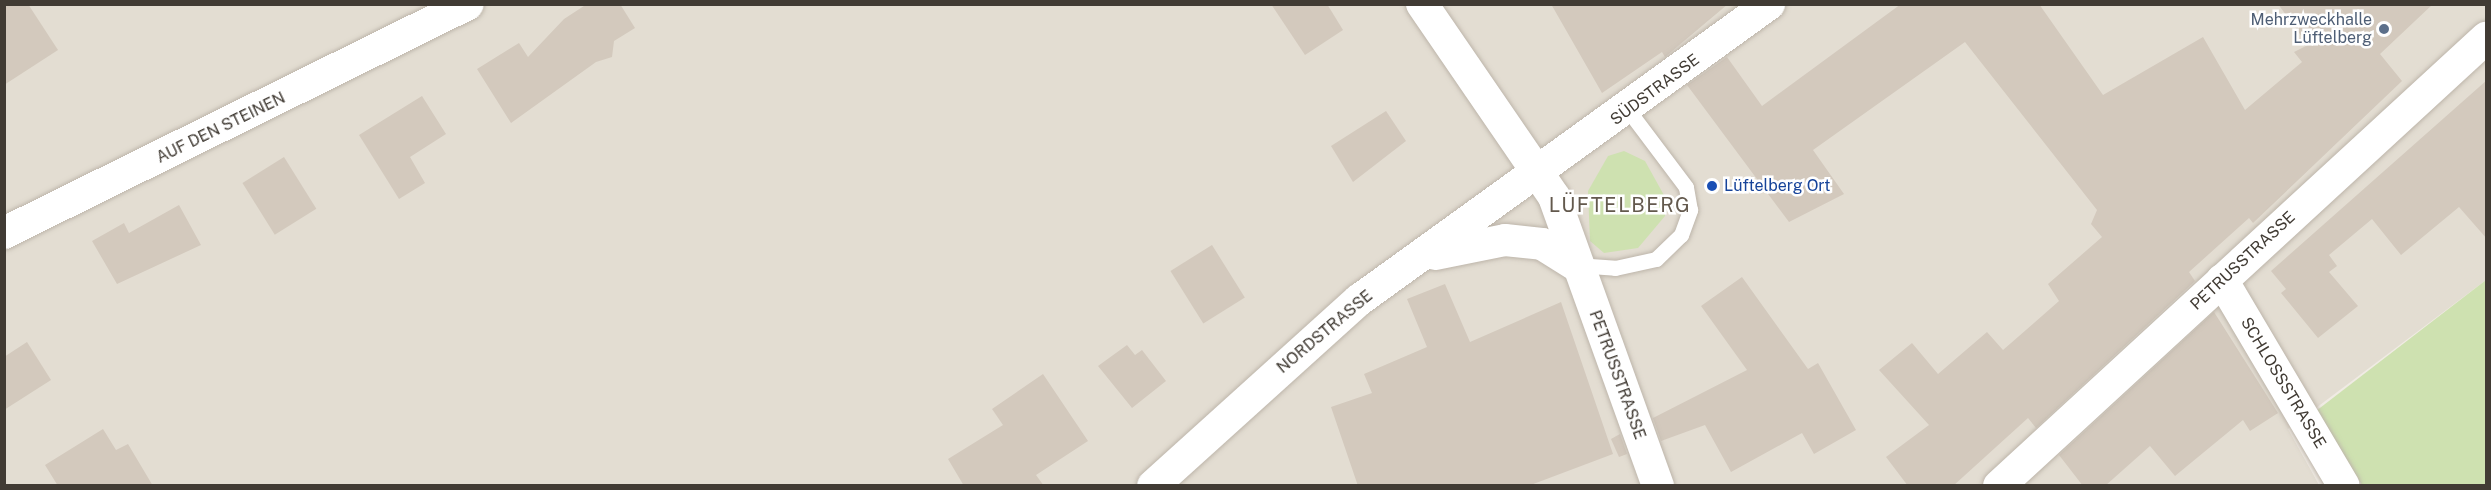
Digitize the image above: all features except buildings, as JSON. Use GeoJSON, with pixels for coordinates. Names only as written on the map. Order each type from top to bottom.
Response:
{"type":"FeatureCollection","features":[{"type":"Feature","properties":{"kind":"street","name":"AUF DEN STEINEN"},"geometry":{"type":"LineString","coordinates":[[4,233],[431,13],[468,4]]}},
{"type":"Feature","properties":{"kind":"street","name":"PETRUSSTRASSE"},"geometry":{"type":"LineString","coordinates":[[1422,4],[1554,197],[1576,265],[1658,486]]}},
{"type":"Feature","properties":{"kind":"street","name":"SÜDSTRASSE"},"geometry":{"type":"LineString","coordinates":[[1539,172],[1628,110],[1769,4]]}},
{"type":"Feature","properties":{"kind":"street","name":"PETRUSSTRASSE"},"geometry":{"type":"LineString","coordinates":[[1999,486],[2487,38]]}},
{"type":"Feature","properties":{"kind":"street","name":"NORDSTRASSE"},"geometry":{"type":"LineString","coordinates":[[1152,486],[1359,300],[1428,255],[1539,172]]}},
{"type":"Feature","properties":{"kind":"street"},"geometry":{"type":"LineString","coordinates":[[1428,255],[1505,240],[1542,244],[1576,265]]}},
{"type":"Feature","properties":{"kind":"street","name":"SCHLOSSSTRASSE"},"geometry":{"type":"LineString","coordinates":[[2222,280],[2344,486]]}},
{"type":"Feature","properties":{"kind":"lane"},"geometry":{"type":"LineString","coordinates":[[1576,265],[1615,268],[1656,259],[1681,235],[1690,210],[1686,187],[1628,110]]}},
{"type":"Feature","properties":{"kind":"shaded area"},"geometry":{"type":"Polygon","coordinates":[[[4,5],[2486,5],[2486,280],[2288,429],[2319,485],[5,485],[4,5]]]}},
{"type":"Feature","properties":{"kind":"green space"},"geometry":{"type":"Polygon","coordinates":[[[1624,151],[1645,161],[1665,197],[1665,216],[1638,248],[1604,253],[1590,241],[1588,191],[1608,156],[1624,151]]]}},
{"type":"Feature","properties":{"kind":"green space"},"geometry":{"type":"Polygon","coordinates":[[[2486,280],[2486,485],[2362,485],[2316,411],[2486,280]]]}},
{"type":"Feature","properties":{"kind":"place","name":"Mehrzweckhalle Lüftelberg"},"geometry":{"type":"Point","coordinates":[2384,29]}},
{"type":"Feature","properties":{"kind":"place","name":"Lüftelberg Ort"},"geometry":{"type":"Point","coordinates":[1712,186]}},
{"type":"Feature","properties":{"kind":"district","name":"LÜFTELBERG"},"geometry":{"type":"Point","coordinates":[1620,205]}}]}
